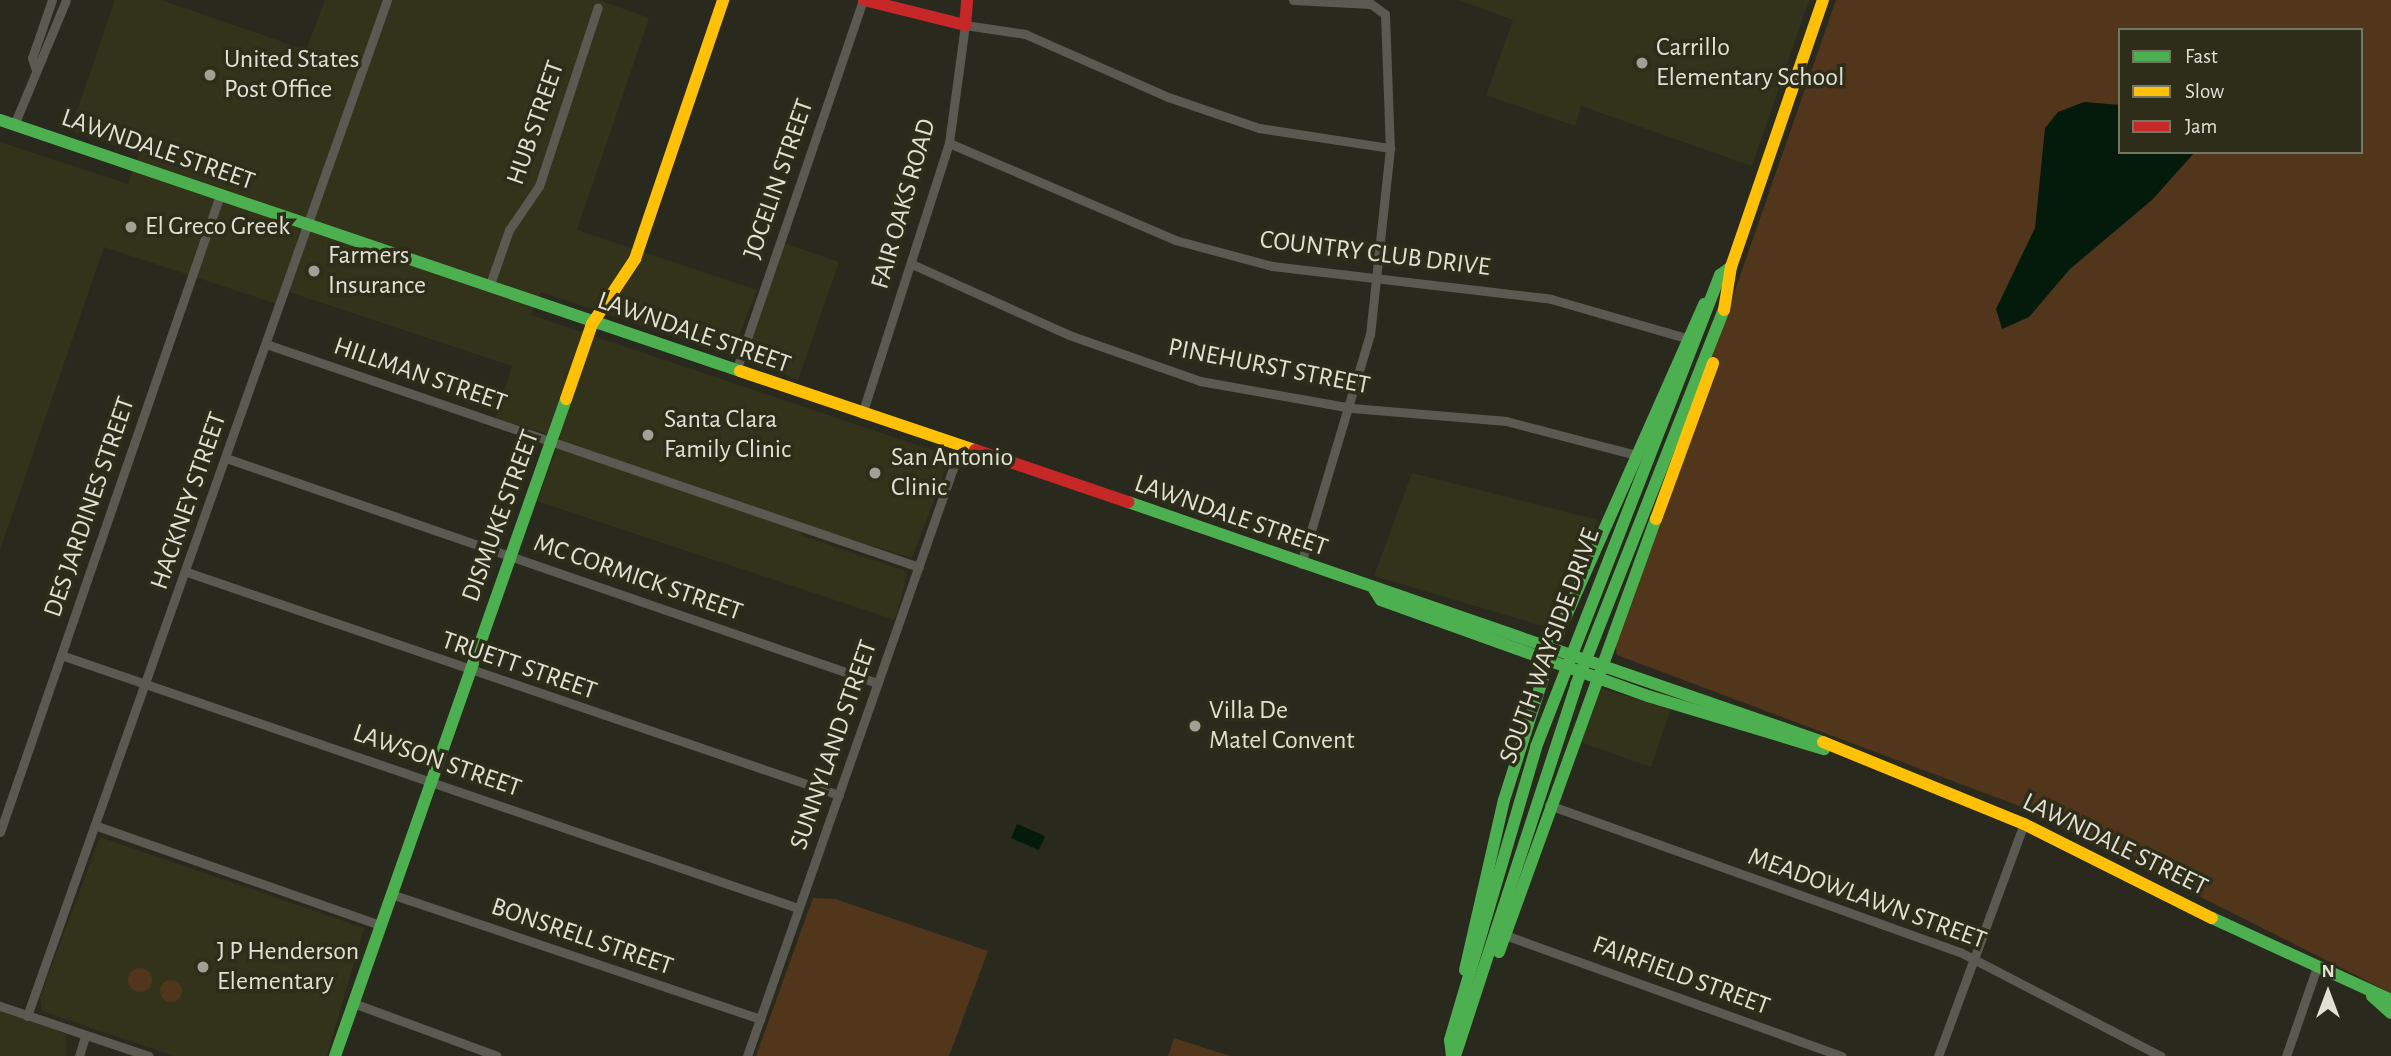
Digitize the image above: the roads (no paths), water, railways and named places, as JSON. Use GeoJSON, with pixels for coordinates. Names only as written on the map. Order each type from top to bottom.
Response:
{"type":"FeatureCollection","features":[{"type":"Feature","properties":{"kind":"main road","name":"DISMUKE STREET"},"geometry":{"type":"LineString","coordinates":[[335,1056],[592,324],[635,260],[723,0]]}},
{"type":"Feature","properties":{"kind":"main road"},"geometry":{"type":"LineString","coordinates":[[863,0],[965,25]]}},
{"type":"Feature","properties":{"kind":"main road","name":"FAIR OAKS ROAD"},"geometry":{"type":"LineString","coordinates":[[965,25],[967,0]]}},
{"type":"Feature","properties":{"kind":"main road","name":"SOUTH WAYSIDE DRIVE"},"geometry":{"type":"LineString","coordinates":[[1454,1056],[1478,1001],[1520,842],[1567,710],[1729,297],[1731,267],[1823,0]]}},
{"type":"Feature","properties":{"kind":"main road","name":"LAWNDALE STREET"},"geometry":{"type":"LineString","coordinates":[[0,120],[1374,589],[1420,596],[1751,713],[1831,750],[2024,824],[2316,970],[2371,996],[2391,1000]]}},
{"type":"Feature","properties":{"kind":"main road","name":"SOUTH WAYSIDE DRIVE"},"geometry":{"type":"LineString","coordinates":[[1454,1056],[1450,1040],[1465,997],[1536,747],[1717,285],[1731,267]]}},
{"type":"Feature","properties":{"kind":"main road"},"geometry":{"type":"LineString","coordinates":[[1465,997],[1466,955],[1484,878],[1553,659],[1633,454],[1686,338],[1717,285]]}},
{"type":"Feature","properties":{"kind":"main road"},"geometry":{"type":"LineString","coordinates":[[1478,1001],[1505,935],[1593,674],[1710,372],[1729,297]]}},
{"type":"Feature","properties":{"kind":"main road","name":"LAWNDALE STREET"},"geometry":{"type":"LineString","coordinates":[[1374,589],[1381,600],[1745,728],[1831,750]]}},
{"type":"Feature","properties":{"kind":"main road"},"geometry":{"type":"LineString","coordinates":[[1414,611],[1420,596]]}},
{"type":"Feature","properties":{"kind":"main road"},"geometry":{"type":"LineString","coordinates":[[1745,728],[1751,713]]}},
{"type":"Feature","properties":{"kind":"main road","name":"LAWNDALE STREET"},"geometry":{"type":"LineString","coordinates":[[2371,996],[2391,1013]]}},
{"type":"Feature","properties":{"kind":"street"},"geometry":{"type":"LineString","coordinates":[[36,70],[32,58],[52,0]]}},
{"type":"Feature","properties":{"kind":"street"},"geometry":{"type":"LineString","coordinates":[[14,125],[66,0]]}},
{"type":"Feature","properties":{"kind":"street","name":"HACKNEY STREET"},"geometry":{"type":"LineString","coordinates":[[27,1016],[187,572],[387,0]]}},
{"type":"Feature","properties":{"kind":"street","name":"JOCELIN STREET"},"geometry":{"type":"LineString","coordinates":[[736,371],[863,0]]}},
{"type":"Feature","properties":{"kind":"street"},"geometry":{"type":"LineString","coordinates":[[1293,0],[1378,7],[1387,32],[1390,148],[1381,279],[1352,408],[1301,564]]}},
{"type":"Feature","properties":{"kind":"street","name":"HUB STREET"},"geometry":{"type":"LineString","coordinates":[[489,287],[509,230],[539,186],[598,7]]}},
{"type":"Feature","properties":{"kind":"street"},"geometry":{"type":"LineString","coordinates":[[965,25],[1034,37],[1168,97],[1259,128],[1390,148]]}},
{"type":"Feature","properties":{"kind":"street","name":"FAIR OAKS ROAD"},"geometry":{"type":"LineString","coordinates":[[862,414],[914,265],[949,143],[965,25]]}},
{"type":"Feature","properties":{"kind":"street","name":"COUNTRY CLUB DRIVE"},"geometry":{"type":"LineString","coordinates":[[949,143],[1175,240],[1272,266],[1551,299],[1686,338]]}},
{"type":"Feature","properties":{"kind":"street","name":"DES JARDINES STREET"},"geometry":{"type":"LineString","coordinates":[[0,832],[220,195]]}},
{"type":"Feature","properties":{"kind":"street","name":"PINEHURST STREET"},"geometry":{"type":"LineString","coordinates":[[914,265],[1147,365],[1352,408],[1506,421],[1633,454]]}},
{"type":"Feature","properties":{"kind":"street","name":"HILLMAN STREET"},"geometry":{"type":"LineString","coordinates":[[266,344],[919,566]]}},
{"type":"Feature","properties":{"kind":"street","name":"SUNNYLAND STREET"},"geometry":{"type":"LineString","coordinates":[[747,1056],[960,448]]}},
{"type":"Feature","properties":{"kind":"street","name":"MC CORMICK STREET"},"geometry":{"type":"LineString","coordinates":[[226,458],[877,683]]}},
{"type":"Feature","properties":{"kind":"street","name":"TRUETT STREET"},"geometry":{"type":"LineString","coordinates":[[187,572],[468,672],[839,795]]}},
{"type":"Feature","properties":{"kind":"street","name":"LAWSON STREET"},"geometry":{"type":"LineString","coordinates":[[61,655],[798,908]]}},
{"type":"Feature","properties":{"kind":"street","name":"MEADOWLAWN STREET"},"geometry":{"type":"LineString","coordinates":[[1548,805],[1973,958],[2161,1056]]}},
{"type":"Feature","properties":{"kind":"street"},"geometry":{"type":"LineString","coordinates":[[1938,1056],[2024,824]]}},
{"type":"Feature","properties":{"kind":"street"},"geometry":{"type":"LineString","coordinates":[[97,826],[379,925]]}},
{"type":"Feature","properties":{"kind":"street","name":"BONSRELL STREET"},"geometry":{"type":"LineString","coordinates":[[391,894],[760,1019]]}},
{"type":"Feature","properties":{"kind":"street","name":"FAIRFIELD STREET"},"geometry":{"type":"LineString","coordinates":[[1505,935],[1842,1056]]}},
{"type":"Feature","properties":{"kind":"street"},"geometry":{"type":"LineString","coordinates":[[2286,1056],[2316,970]]}},
{"type":"Feature","properties":{"kind":"street"},"geometry":{"type":"LineString","coordinates":[[353,1003],[497,1056]]}},
{"type":"Feature","properties":{"kind":"street"},"geometry":{"type":"LineString","coordinates":[[0,1006],[149,1056]]}},
{"type":"Feature","properties":{"kind":"street"},"geometry":{"type":"LineString","coordinates":[[79,1056],[85,1036]]}},
{"type":"Feature","properties":{"kind":"place","name":"Carrillo Elementary School"},"geometry":{"type":"Point","coordinates":[1642,63]}},
{"type":"Feature","properties":{"kind":"place","name":"United States Post Office"},"geometry":{"type":"Point","coordinates":[210,75]}},
{"type":"Feature","properties":{"kind":"place","name":"El Greco Greek"},"geometry":{"type":"Point","coordinates":[131,227]}},
{"type":"Feature","properties":{"kind":"place","name":"Farmers Insurance"},"geometry":{"type":"Point","coordinates":[314,271]}},
{"type":"Feature","properties":{"kind":"place","name":"Santa Clara Family Clinic"},"geometry":{"type":"Point","coordinates":[648,435]}},
{"type":"Feature","properties":{"kind":"place","name":"San Antonio Clinic"},"geometry":{"type":"Point","coordinates":[875,473]}},
{"type":"Feature","properties":{"kind":"place","name":"Villa De Matel Convent"},"geometry":{"type":"Point","coordinates":[1195,726]}},
{"type":"Feature","properties":{"kind":"place","name":"J P Henderson Elementary"},"geometry":{"type":"Point","coordinates":[203,967]}}]}
